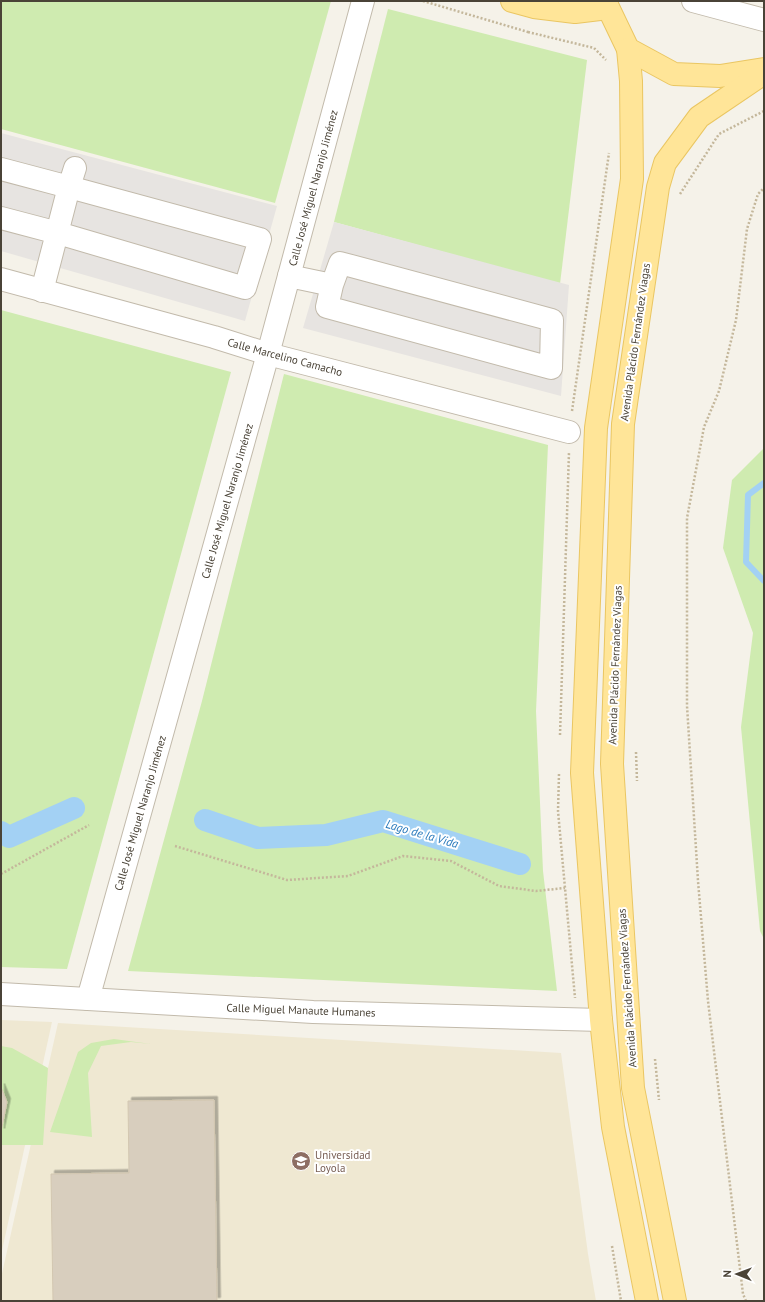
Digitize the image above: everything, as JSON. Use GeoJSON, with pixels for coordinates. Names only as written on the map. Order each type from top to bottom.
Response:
{"type":"FeatureCollection","features":[{"type":"Feature","properties":{"kind":"main road"},"geometry":{"type":"LineString","coordinates":[[512,1],[534,7],[575,12],[606,5],[628,49],[631,81],[632,179],[596,436],[582,773],[592,885],[601,1020],[613,1127],[647,1301]]}},
{"type":"Feature","properties":{"kind":"main road"},"geometry":{"type":"LineString","coordinates":[[628,49],[674,74],[720,76],[764,69]]}},
{"type":"Feature","properties":{"kind":"main road","name":"Avenida Plácido Fernández Viagas"},"geometry":{"type":"LineString","coordinates":[[675,1301],[633,1088],[612,764],[623,424],[658,187],[665,163],[699,117],[764,73]]}},
{"type":"Feature","properties":{"kind":"street","name":"Calle José Miguel Naranjo Jiménez"},"geometry":{"type":"LineString","coordinates":[[88,999],[268,354],[363,1]]}},
{"type":"Feature","properties":{"kind":"street"},"geometry":{"type":"LineString","coordinates":[[693,1],[764,20]]}},
{"type":"Feature","properties":{"kind":"street"},"geometry":{"type":"LineString","coordinates":[[1,169],[72,178],[260,239],[245,288],[58,233],[1,218]]}},
{"type":"Feature","properties":{"kind":"street"},"geometry":{"type":"LineString","coordinates":[[42,291],[72,178]]}},
{"type":"Feature","properties":{"kind":"street"},"geometry":{"type":"LineString","coordinates":[[340,263],[552,320],[551,368],[326,307],[332,285],[340,263]]}},
{"type":"Feature","properties":{"kind":"street"},"geometry":{"type":"LineString","coordinates":[[289,276],[332,285]]}},
{"type":"Feature","properties":{"kind":"street","name":"Calle Marcelino Camacho"},"geometry":{"type":"LineString","coordinates":[[1,279],[214,337],[268,354],[569,432]]}},
{"type":"Feature","properties":{"kind":"street","name":"Calle Miguel Manaute Humanes"},"geometry":{"type":"LineString","coordinates":[[1,994],[313,1012],[601,1020]]}},
{"type":"Feature","properties":{"kind":"path"},"geometry":{"type":"LineString","coordinates":[[423,1],[528,32],[534,7]]}},
{"type":"Feature","properties":{"kind":"path"},"geometry":{"type":"LineString","coordinates":[[680,194],[719,134],[764,111]]}},
{"type":"Feature","properties":{"kind":"path"},"geometry":{"type":"LineString","coordinates":[[746,1301],[742,1286],[708,1001],[697,873],[687,706],[687,518],[704,428],[719,391],[736,320],[747,229],[758,194],[764,188]]}},
{"type":"Feature","properties":{"kind":"path"},"geometry":{"type":"LineString","coordinates":[[636,744],[637,784]]}},
{"type":"Feature","properties":{"kind":"path"},"geometry":{"type":"LineString","coordinates":[[1,874],[90,825]]}},
{"type":"Feature","properties":{"kind":"path"},"geometry":{"type":"LineString","coordinates":[[175,846],[287,880],[348,876],[402,856],[451,861],[499,886],[536,892],[592,885]]}},
{"type":"Feature","properties":{"kind":"path"},"geometry":{"type":"LineString","coordinates":[[654,1054],[659,1102]]}},
{"type":"Feature","properties":{"kind":"shaded area"},"geometry":{"type":"Polygon","coordinates":[[[1,133],[277,206],[245,321],[1,251],[1,133]]]}},
{"type":"Feature","properties":{"kind":"shaded area"},"geometry":{"type":"Polygon","coordinates":[[[334,222],[569,285],[561,396],[303,328],[334,222]]]}},
{"type":"Feature","properties":{"kind":"shaded area"},"geometry":{"type":"Polygon","coordinates":[[[1,1020],[52,1022],[1,1255],[1,1020]]]}},
{"type":"Feature","properties":{"kind":"shaded area","name":"Universidad Loyola"},"geometry":{"type":"Polygon","coordinates":[[[58,1023],[561,1053],[588,1254],[596,1301],[1,1301],[1,1278],[58,1023]]]}},
{"type":"Feature","properties":{"kind":"green space"},"geometry":{"type":"Polygon","coordinates":[[[1,1],[331,1],[275,203],[1,129],[1,1]]]}},
{"type":"Feature","properties":{"kind":"green space"},"geometry":{"type":"Polygon","coordinates":[[[388,9],[587,60],[560,284],[334,222],[388,9]]]}},
{"type":"Feature","properties":{"kind":"green space"},"geometry":{"type":"Polygon","coordinates":[[[1,310],[231,372],[67,969],[1,967],[1,310]]]}},
{"type":"Feature","properties":{"kind":"green space"},"geometry":{"type":"Polygon","coordinates":[[[284,374],[548,445],[536,711],[543,871],[557,991],[128,971],[202,701],[284,374]]]}},
{"type":"Feature","properties":{"kind":"green space"},"geometry":{"type":"Polygon","coordinates":[[[764,448],[764,939],[760,931],[741,727],[753,633],[723,548],[732,480],[764,448]]]}},
{"type":"Feature","properties":{"kind":"green space"},"geometry":{"type":"Polygon","coordinates":[[[114,1039],[151,1044],[131,1042],[101,1046],[88,1073],[92,1137],[50,1132],[78,1052],[91,1043],[114,1039]]]}},
{"type":"Feature","properties":{"kind":"green space"},"geometry":{"type":"Polygon","coordinates":[[[1,1046],[12,1048],[48,1068],[43,1145],[1,1145],[1,1132],[7,1102],[1,1087],[1,1046]]]}},
{"type":"Feature","properties":{"kind":"building"},"geometry":{"type":"Polygon","coordinates":[[[1,1087],[7,1102],[1,1132],[1,1087]]]}},
{"type":"Feature","properties":{"kind":"building"},"geometry":{"type":"Polygon","coordinates":[[[214,1100],[217,1301],[53,1301],[51,1174],[129,1173],[128,1101],[214,1100]]]}},
{"type":"Feature","properties":{"kind":"waterway"},"geometry":{"type":"LineString","coordinates":[[764,483],[748,495],[746,562],[764,581]]}},
{"type":"Feature","properties":{"kind":"waterway","name":"Lago de la Vida"},"geometry":{"type":"LineString","coordinates":[[1,832],[9,837],[74,808]]}},
{"type":"Feature","properties":{"kind":"waterway","name":"Lago de la Vida"},"geometry":{"type":"LineString","coordinates":[[205,820],[258,838],[326,835],[383,821],[520,864]]}},
{"type":"Feature","properties":{"kind":"place","name":"Universidad Loyola"},"geometry":{"type":"Point","coordinates":[301,1161]}}]}
